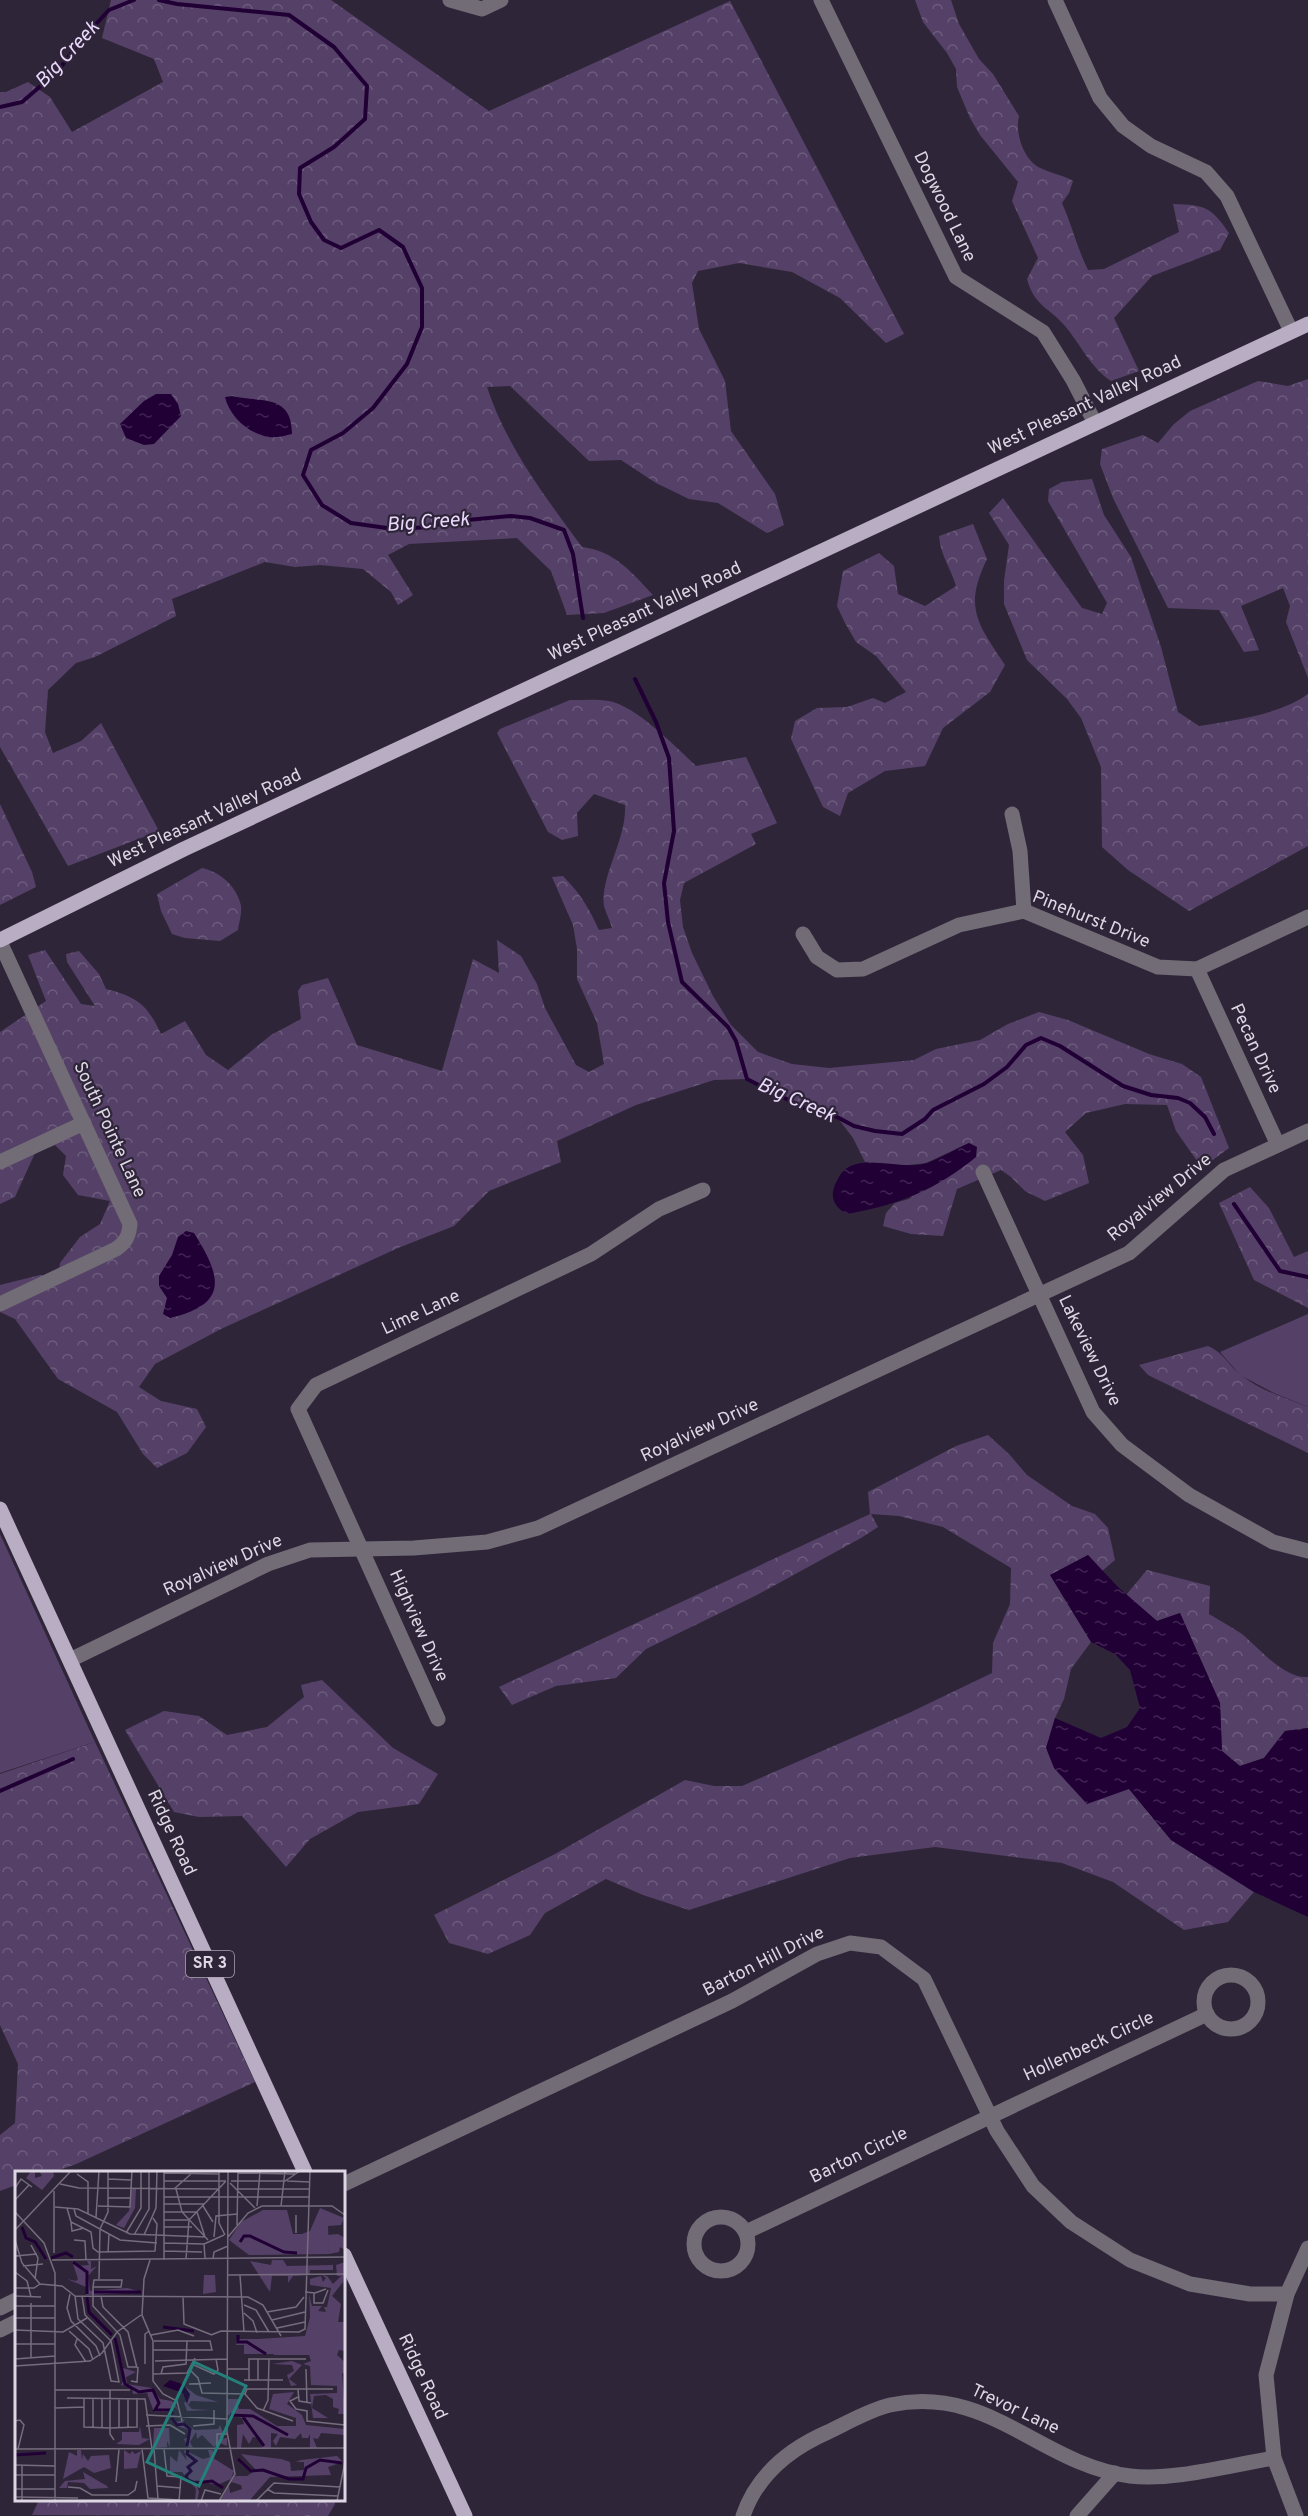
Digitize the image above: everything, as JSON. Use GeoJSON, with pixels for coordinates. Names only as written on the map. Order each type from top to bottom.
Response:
{"type":"FeatureCollection","features":[{"type":"Feature","properties":{"kind":"main road","name":"West Pleasant Valley Road"},"geometry":{"type":"LineString","coordinates":[[0,941],[184,849],[1308,324]]}},
{"type":"Feature","properties":{"kind":"main road","name":"Ridge Road"},"geometry":{"type":"LineString","coordinates":[[0,1509],[305,2171]]}},
{"type":"Feature","properties":{"kind":"main road","name":"Ridge Road"},"geometry":{"type":"LineString","coordinates":[[345,2257],[465,2516]]}},
{"type":"Feature","properties":{"kind":"street"},"geometry":{"type":"LineString","coordinates":[[450,0],[482,9],[501,0]]}},
{"type":"Feature","properties":{"kind":"street","name":"Dogwood Lane"},"geometry":{"type":"LineString","coordinates":[[821,0],[956,277],[1043,332],[1073,380],[1095,423]]}},
{"type":"Feature","properties":{"kind":"street"},"geometry":{"type":"LineString","coordinates":[[1055,0],[1100,98],[1123,126],[1151,146],[1206,172],[1227,196],[1292,331]]}},
{"type":"Feature","properties":{"kind":"street"},"geometry":{"type":"LineString","coordinates":[[1012,814],[1020,851],[1024,911]]}},
{"type":"Feature","properties":{"kind":"street","name":"Pinehurst Drive"},"geometry":{"type":"LineString","coordinates":[[803,934],[817,957],[837,970],[863,969],[959,925],[1024,911],[1158,967],[1197,969],[1308,917]]}},
{"type":"Feature","properties":{"kind":"street","name":"South Pointe Lane"},"geometry":{"type":"LineString","coordinates":[[0,941],[130,1224],[129,1235],[116,1249],[0,1304]]}},
{"type":"Feature","properties":{"kind":"street","name":"Pecan Drive"},"geometry":{"type":"LineString","coordinates":[[1197,969],[1278,1145]]}},
{"type":"Feature","properties":{"kind":"street"},"geometry":{"type":"LineString","coordinates":[[0,1162],[84,1123]]}},
{"type":"Feature","properties":{"kind":"street","name":"Royalview Drive"},"geometry":{"type":"LineString","coordinates":[[70,1660],[268,1564],[310,1550],[414,1548],[487,1542],[538,1528],[1129,1253],[1224,1170],[1308,1131]]}},
{"type":"Feature","properties":{"kind":"street","name":"Lakeview Drive"},"geometry":{"type":"LineString","coordinates":[[983,1172],[1093,1412],[1122,1445],[1189,1495],[1273,1542],[1308,1551]]}},
{"type":"Feature","properties":{"kind":"street","name":"Lime Lane"},"geometry":{"type":"LineString","coordinates":[[361,1549],[298,1409],[316,1385],[591,1254],[659,1209],[703,1190]]}},
{"type":"Feature","properties":{"kind":"street","name":"Highview Drive"},"geometry":{"type":"LineString","coordinates":[[361,1549],[438,1719]]}},
{"type":"Feature","properties":{"kind":"street","name":"Barton Hill Drive"},"geometry":{"type":"LineString","coordinates":[[345,2184],[732,2001],[817,1954],[850,1943],[881,1947],[924,1979],[988,2116],[1021,2170],[1039,2192],[1071,2222],[1130,2260],[1190,2284],[1250,2294],[1287,2294]]}},
{"type":"Feature","properties":{"kind":"street","name":"Hollenbeck Circle"},"geometry":{"type":"LineString","coordinates":[[988,2116],[1207,2014]]}},
{"type":"Feature","properties":{"kind":"street","name":"Barton Circle"},"geometry":{"type":"LineString","coordinates":[[746,2232],[988,2116]]}},
{"type":"Feature","properties":{"kind":"street"},"geometry":{"type":"LineString","coordinates":[[1296,2516],[1274,2458],[1266,2375],[1287,2294],[1308,2248]]}},
{"type":"Feature","properties":{"kind":"street"},"geometry":{"type":"LineString","coordinates":[[0,2308],[15,2300]]}},
{"type":"Feature","properties":{"kind":"street"},"geometry":{"type":"LineString","coordinates":[[0,2330],[15,2322]]}},
{"type":"Feature","properties":{"kind":"street","name":"Trevor Lane"},"geometry":{"type":"LineString","coordinates":[[743,2516],[756,2489],[777,2463],[795,2449],[875,2410],[910,2402],[953,2403],[974,2409],[1044,2446],[1115,2473],[1130,2476],[1164,2476],[1274,2458]]}},
{"type":"Feature","properties":{"kind":"street"},"geometry":{"type":"LineString","coordinates":[[1077,2516],[1115,2473]]}},
{"type":"Feature","properties":{"kind":"green space"},"geometry":{"type":"Polygon","coordinates":[[[111,0],[331,0],[489,111],[730,1],[904,334],[886,343],[840,298],[792,272],[739,263],[698,271],[692,283],[699,329],[725,381],[731,431],[775,494],[784,525],[767,533],[718,503],[689,499],[656,483],[621,460],[589,461],[510,386],[487,387],[516,451],[582,547],[604,553],[622,564],[653,595],[604,613],[567,615],[551,571],[517,538],[409,544],[388,555],[413,595],[398,605],[391,592],[363,569],[320,565],[295,567],[265,562],[172,599],[176,616],[95,657],[76,663],[48,690],[45,732],[53,753],[81,741],[101,723],[159,831],[68,866],[0,747],[0,92],[6,92],[28,82],[50,97],[72,132],[163,82],[154,59],[102,38],[111,0]]]}},
{"type":"Feature","properties":{"kind":"green space"},"geometry":{"type":"Polygon","coordinates":[[[915,0],[951,0],[959,24],[979,59],[993,74],[1019,116],[1019,135],[1030,160],[1038,167],[1073,181],[1062,203],[1088,270],[1104,269],[1179,232],[1173,204],[1193,205],[1207,209],[1229,233],[1220,250],[1152,276],[1114,318],[1139,371],[1111,381],[1091,362],[1065,326],[1034,295],[1027,279],[1038,258],[1012,201],[1018,182],[980,135],[970,118],[957,87],[956,69],[947,53],[923,22],[915,0]]]}},
{"type":"Feature","properties":{"kind":"green space"},"geometry":{"type":"Polygon","coordinates":[[[1308,379],[1308,678],[1286,622],[1290,606],[1283,588],[1241,606],[1259,650],[1244,652],[1219,610],[1168,608],[1113,498],[1100,464],[1102,449],[1143,435],[1158,443],[1173,425],[1190,411],[1258,381],[1288,386],[1308,379]]]}},
{"type":"Feature","properties":{"kind":"green space"},"geometry":{"type":"Polygon","coordinates":[[[1092,479],[1104,515],[1131,557],[1161,647],[1178,712],[1199,726],[1270,712],[1308,694],[1308,846],[1189,911],[1128,870],[1102,847],[1101,767],[1081,718],[1067,699],[1027,660],[1004,604],[1004,581],[1009,545],[989,513],[1003,498],[1082,608],[1102,614],[1107,603],[1048,501],[1049,489],[1062,482],[1092,479]]]}},
{"type":"Feature","properties":{"kind":"green space"},"geometry":{"type":"Polygon","coordinates":[[[973,524],[987,559],[976,590],[977,615],[987,638],[1005,665],[990,692],[943,728],[925,766],[885,771],[848,793],[840,816],[823,807],[791,739],[795,721],[817,708],[847,707],[873,698],[885,703],[906,692],[876,656],[856,642],[845,623],[837,606],[843,571],[879,553],[894,566],[898,594],[925,606],[956,586],[941,549],[939,536],[973,524]]]}},
{"type":"Feature","properties":{"kind":"green space"},"geometry":{"type":"Polygon","coordinates":[[[570,700],[604,700],[620,704],[655,728],[696,766],[746,757],[777,823],[751,834],[756,844],[684,883],[680,900],[683,927],[692,953],[713,996],[731,1025],[758,1052],[792,1064],[829,1068],[914,1060],[936,1049],[980,1040],[1008,1024],[1039,1012],[1068,1020],[1149,1054],[1182,1064],[1201,1077],[1229,1148],[1202,1168],[1176,1131],[1167,1105],[1125,1104],[1086,1113],[1065,1132],[1083,1155],[1089,1183],[1045,1201],[1025,1191],[1001,1170],[957,1189],[943,1236],[911,1234],[883,1226],[886,1213],[895,1203],[909,1199],[969,1143],[926,1163],[899,1166],[865,1162],[853,1138],[837,1117],[812,1112],[747,1079],[714,1080],[636,1105],[557,1141],[561,1162],[489,1191],[454,1226],[398,1248],[221,1329],[155,1364],[139,1387],[161,1401],[197,1409],[206,1427],[187,1453],[157,1468],[143,1454],[117,1412],[58,1379],[15,1319],[0,1312],[0,1285],[40,1275],[58,1279],[60,1263],[80,1237],[100,1224],[110,1201],[78,1195],[63,1175],[66,1156],[55,1145],[35,1153],[15,1197],[0,1204],[0,1032],[46,1001],[28,955],[45,950],[81,1004],[95,1006],[67,962],[66,954],[79,951],[99,974],[106,989],[126,995],[140,1003],[151,1015],[161,1034],[185,1021],[206,1055],[228,1070],[271,1035],[301,1019],[298,991],[302,985],[328,978],[357,1045],[442,1071],[473,959],[499,973],[497,940],[521,956],[537,984],[545,1008],[576,1065],[589,1072],[604,1064],[597,1023],[577,979],[577,949],[573,925],[552,877],[563,876],[584,901],[599,930],[612,928],[604,906],[604,894],[622,831],[625,805],[594,794],[577,813],[578,836],[562,840],[548,832],[497,733],[500,729],[570,700]]]}},
{"type":"Feature","properties":{"kind":"green space"},"geometry":{"type":"Polygon","coordinates":[[[0,804],[32,872],[36,887],[0,905],[0,804]]]}},
{"type":"Feature","properties":{"kind":"green space"},"geometry":{"type":"Polygon","coordinates":[[[202,868],[227,881],[236,892],[241,906],[238,930],[220,941],[185,938],[172,934],[161,911],[157,894],[202,868]]]}},
{"type":"Feature","properties":{"kind":"green space"},"geometry":{"type":"Polygon","coordinates":[[[1250,1187],[1269,1208],[1294,1257],[1308,1251],[1308,1308],[1254,1280],[1219,1203],[1250,1187]]]}},
{"type":"Feature","properties":{"kind":"green space"},"geometry":{"type":"Polygon","coordinates":[[[1308,1314],[1308,1407],[1274,1393],[1240,1375],[1220,1352],[1308,1314]]]}},
{"type":"Feature","properties":{"kind":"green space"},"geometry":{"type":"Polygon","coordinates":[[[1208,1346],[1255,1385],[1308,1407],[1308,1453],[1148,1375],[1139,1365],[1208,1346]]]}},
{"type":"Feature","properties":{"kind":"green space"},"geometry":{"type":"Polygon","coordinates":[[[988,1435],[1027,1475],[1072,1506],[1095,1514],[1108,1528],[1115,1560],[1102,1571],[1088,1555],[1050,1575],[1091,1642],[1071,1669],[1064,1699],[1055,1718],[1046,1748],[1129,1789],[1171,1840],[1254,1892],[1228,1922],[1184,1930],[1113,1882],[1062,1863],[935,1847],[850,1858],[689,1910],[643,1895],[606,1879],[545,1913],[530,1935],[488,1954],[449,1943],[434,1915],[555,1854],[685,1780],[714,1786],[742,1786],[909,1713],[992,1673],[993,1643],[1010,1604],[1011,1568],[943,1527],[899,1516],[871,1514],[878,1527],[861,1538],[755,1596],[646,1649],[616,1678],[556,1686],[512,1705],[499,1687],[870,1514],[868,1492],[956,1446],[988,1435]]]}},
{"type":"Feature","properties":{"kind":"green space"},"geometry":{"type":"Polygon","coordinates":[[[0,1534],[95,1742],[0,1773],[0,1534]]]}},
{"type":"Feature","properties":{"kind":"green space"},"geometry":{"type":"Polygon","coordinates":[[[1147,1570],[1210,1586],[1209,1614],[1242,1634],[1281,1668],[1299,1676],[1308,1677],[1308,1728],[1285,1731],[1264,1758],[1240,1766],[1222,1751],[1220,1703],[1180,1613],[1157,1621],[1126,1595],[1147,1570]]]}},
{"type":"Feature","properties":{"kind":"green space"},"geometry":{"type":"Polygon","coordinates":[[[322,1680],[393,1748],[438,1774],[419,1804],[358,1812],[310,1839],[286,1867],[242,1816],[199,1817],[174,1812],[125,1730],[164,1711],[199,1716],[227,1735],[267,1727],[304,1697],[301,1685],[322,1680]]]}},
{"type":"Feature","properties":{"kind":"green space"},"geometry":{"type":"Polygon","coordinates":[[[95,1742],[255,2082],[74,2165],[55,2171],[15,2171],[15,2185],[0,2191],[0,2135],[15,2123],[18,2064],[0,2025],[0,1774],[95,1742]]]}},
{"type":"Feature","properties":{"kind":"green space"},"geometry":{"type":"Polygon","coordinates":[[[39,2501],[335,2501],[328,2516],[32,2515],[39,2501]]]}},
{"type":"Feature","properties":{"kind":"water"},"geometry":{"type":"Polygon","coordinates":[[[156,394],[171,394],[178,404],[181,416],[154,444],[144,445],[126,438],[120,424],[144,401],[156,394]]]}},
{"type":"Feature","properties":{"kind":"water"},"geometry":{"type":"Polygon","coordinates":[[[225,397],[264,400],[281,406],[291,421],[292,434],[271,437],[257,434],[239,421],[230,410],[225,397]]]}},
{"type":"Feature","properties":{"kind":"water"},"geometry":{"type":"Polygon","coordinates":[[[969,1143],[977,1147],[976,1157],[946,1179],[916,1194],[883,1206],[847,1214],[835,1202],[833,1192],[837,1181],[845,1170],[854,1165],[927,1163],[969,1143]]]}},
{"type":"Feature","properties":{"kind":"water"},"geometry":{"type":"Polygon","coordinates":[[[186,1231],[194,1233],[203,1248],[210,1262],[215,1286],[211,1296],[203,1305],[170,1318],[163,1314],[167,1298],[159,1286],[159,1276],[172,1255],[178,1237],[186,1231]]]}},
{"type":"Feature","properties":{"kind":"water"},"geometry":{"type":"Polygon","coordinates":[[[1088,1555],[1118,1587],[1157,1621],[1180,1613],[1220,1703],[1222,1751],[1240,1766],[1264,1758],[1285,1731],[1308,1728],[1308,1917],[1254,1892],[1171,1840],[1129,1789],[1087,1804],[1054,1768],[1046,1748],[1055,1718],[1101,1738],[1127,1727],[1140,1708],[1130,1670],[1115,1654],[1091,1642],[1050,1575],[1088,1555]]]}},
{"type":"Feature","properties":{"kind":"waterway","name":"Big Creek"},"geometry":{"type":"LineString","coordinates":[[0,107],[22,102],[57,72],[83,38],[109,10],[134,0]]}},
{"type":"Feature","properties":{"kind":"waterway","name":"Big Creek"},"geometry":{"type":"LineString","coordinates":[[159,0],[177,4],[289,15],[334,47],[367,86],[365,119],[334,147],[300,168],[299,194],[311,222],[324,240],[341,248],[379,230],[403,247],[422,288],[422,327],[407,364],[373,408],[343,433],[311,450],[303,475],[322,505],[351,523],[394,529],[429,527],[446,522],[511,516],[530,518],[564,530],[573,554],[583,618]]}},
{"type":"Feature","properties":{"kind":"waterway","name":"Big Creek"},"geometry":{"type":"LineString","coordinates":[[635,679],[656,722],[669,758],[674,831],[664,883],[668,922],[682,982],[728,1027],[736,1041],[747,1079],[812,1112],[837,1117],[854,1126],[902,1134],[925,1119],[933,1110],[984,1084],[1007,1067],[1026,1045],[1041,1038],[1060,1046],[1123,1086],[1151,1095],[1178,1098],[1190,1103],[1205,1117],[1214,1134]]}},
{"type":"Feature","properties":{"kind":"waterway","name":"Big Creek"},"geometry":{"type":"LineString","coordinates":[[1234,1204],[1280,1271],[1308,1277]]}},
{"type":"Feature","properties":{"kind":"waterway"},"geometry":{"type":"LineString","coordinates":[[0,1791],[73,1759]]}}]}
